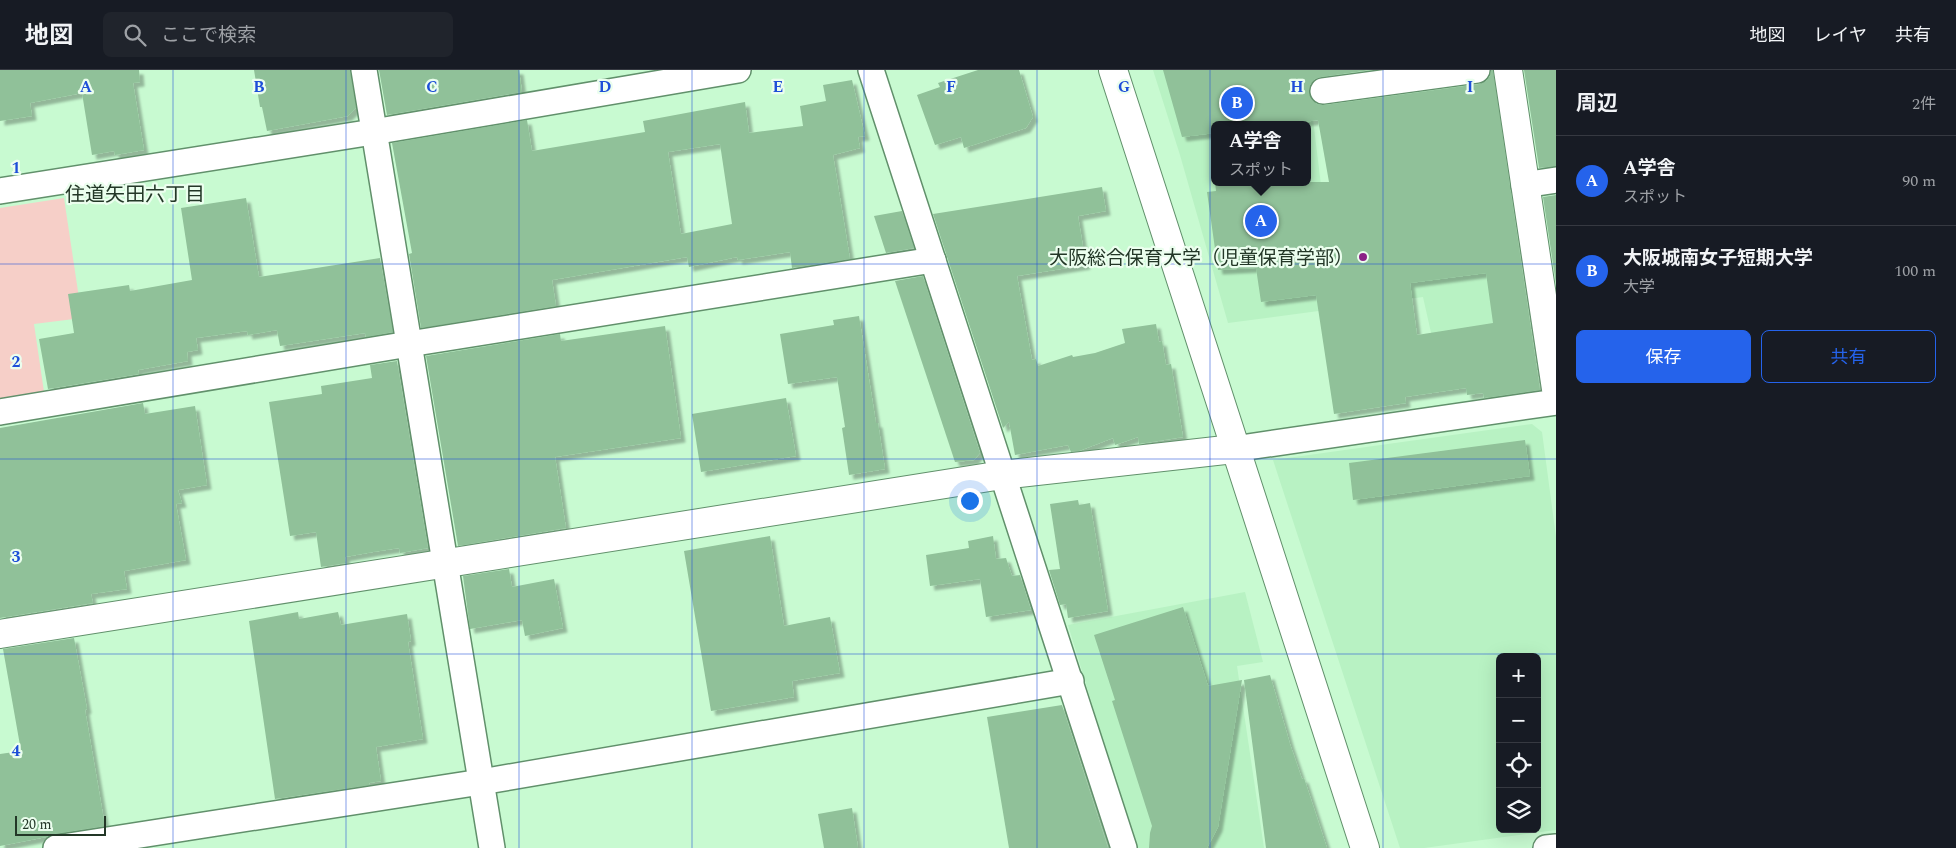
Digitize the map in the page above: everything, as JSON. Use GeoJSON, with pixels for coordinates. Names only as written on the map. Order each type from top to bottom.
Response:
{"type":"FeatureCollection","features":[{"type":"Feature","properties":{"kind":"street"},"geometry":{"type":"LineString","coordinates":[[364,70],[492,848]]}},
{"type":"Feature","properties":{"kind":"street"},"geometry":{"type":"LineString","coordinates":[[0,191],[373,132],[738,70]]}},
{"type":"Feature","properties":{"kind":"street"},"geometry":{"type":"LineString","coordinates":[[871,70],[1124,848]]}},
{"type":"Feature","properties":{"kind":"street"},"geometry":{"type":"LineString","coordinates":[[1113,70],[1234,449],[1365,848]]}},
{"type":"Feature","properties":{"kind":"street"},"geometry":{"type":"LineString","coordinates":[[1323,91],[1477,70]]}},
{"type":"Feature","properties":{"kind":"street"},"geometry":{"type":"LineString","coordinates":[[1508,70],[1556,389]]}},
{"type":"Feature","properties":{"kind":"street"},"geometry":{"type":"LineString","coordinates":[[1524,185],[1556,180]]}},
{"type":"Feature","properties":{"kind":"street"},"geometry":{"type":"LineString","coordinates":[[0,412],[932,260]]}},
{"type":"Feature","properties":{"kind":"street"},"geometry":{"type":"LineString","coordinates":[[0,634],[1002,475],[1234,449],[1556,402]]}},
{"type":"Feature","properties":{"kind":"street"},"geometry":{"type":"LineString","coordinates":[[56,848],[482,782],[1071,681]]}},
{"type":"Feature","properties":{"kind":"street"},"geometry":{"type":"LineString","coordinates":[[1546,848],[1556,847]]}},
{"type":"Feature","properties":{"kind":"shaded area","name":"大阪総合保育大学（児童保育学部）"},"geometry":{"type":"Polygon","coordinates":[[[1153,70],[1307,70],[1325,218],[1508,192],[1527,334],[1434,346],[1423,297],[1228,323],[1180,155],[1153,70]]]}},
{"type":"Feature","properties":{"kind":"shaded area"},"geometry":{"type":"Polygon","coordinates":[[[64,198],[82,318],[34,324],[44,392],[0,399],[0,208],[64,198]]]}},
{"type":"Feature","properties":{"kind":"shaded area"},"geometry":{"type":"Polygon","coordinates":[[[1532,424],[1542,432],[1556,537],[1556,830],[1541,832],[1541,653],[1496,653],[1496,833],[1534,833],[1424,848],[1400,848],[1273,460],[1532,424]]]}},
{"type":"Feature","properties":{"kind":"shaded area"},"geometry":{"type":"Polygon","coordinates":[[[1245,592],[1263,662],[1237,666],[1264,848],[1136,848],[1068,625],[1245,592]]]}},
{"type":"Feature","properties":{"kind":"building"},"geometry":{"type":"Polygon","coordinates":[[[0,70],[139,70],[140,82],[133,83],[144,150],[115,155],[114,151],[92,155],[82,93],[30,103],[32,116],[0,121],[0,70]]]}},
{"type":"Feature","properties":{"kind":"building"},"geometry":{"type":"Polygon","coordinates":[[[254,70],[350,70],[356,108],[348,116],[267,131],[262,107],[260,107],[254,70]]]}},
{"type":"Feature","properties":{"kind":"building"},"geometry":{"type":"Polygon","coordinates":[[[379,70],[519,70],[522,92],[387,115],[379,70]]]}},
{"type":"Feature","properties":{"kind":"building"},"geometry":{"type":"Polygon","coordinates":[[[978,70],[1019,70],[1033,117],[1026,128],[964,148],[961,137],[935,145],[917,95],[940,87],[938,83],[978,70]]]}},
{"type":"Feature","properties":{"kind":"building"},"geometry":{"type":"Polygon","coordinates":[[[1163,70],[1371,70],[1315,79],[1310,85],[1309,93],[1312,100],[1317,104],[1324,105],[1479,84],[1486,81],[1490,76],[1491,70],[1493,70],[1540,390],[1484,398],[1483,393],[1467,395],[1466,388],[1405,397],[1406,403],[1334,414],[1316,295],[1261,302],[1256,268],[1218,270],[1207,192],[1216,191],[1215,186],[1311,186],[1311,182],[1329,182],[1318,120],[1211,121],[1211,133],[1182,137],[1163,70]],[[1486,273],[1410,283],[1417,335],[1493,323],[1486,273]]]}},
{"type":"Feature","properties":{"kind":"building"},"geometry":{"type":"Polygon","coordinates":[[[1524,70],[1556,70],[1556,166],[1539,168],[1524,70]]]}},
{"type":"Feature","properties":{"kind":"building"},"geometry":{"type":"Polygon","coordinates":[[[852,80],[865,136],[858,137],[860,148],[833,155],[850,259],[792,268],[790,252],[738,260],[737,257],[689,267],[687,257],[552,280],[556,306],[421,328],[409,254],[412,253],[392,143],[527,120],[532,151],[645,132],[643,121],[745,102],[749,133],[803,126],[800,106],[826,101],[823,85],[852,80]],[[720,144],[668,152],[681,234],[732,224],[720,144]]]}},
{"type":"Feature","properties":{"kind":"building"},"geometry":{"type":"Polygon","coordinates":[[[1102,187],[1106,211],[1078,216],[1086,265],[1017,276],[1032,360],[1036,359],[1038,366],[1072,355],[1073,357],[1095,353],[1125,343],[1122,329],[1156,324],[1159,342],[1162,341],[1166,365],[1171,364],[1183,437],[1139,444],[1138,437],[1115,445],[1113,438],[1079,451],[1071,452],[1068,445],[1015,455],[1009,422],[1003,428],[933,214],[1102,187]]]}},
{"type":"Feature","properties":{"kind":"building"},"geometry":{"type":"Polygon","coordinates":[[[1556,195],[1556,284],[1543,197],[1556,195]]]}},
{"type":"Feature","properties":{"kind":"building"},"geometry":{"type":"Polygon","coordinates":[[[246,198],[259,277],[380,258],[393,332],[366,337],[365,333],[280,346],[277,330],[248,335],[247,331],[196,338],[198,350],[187,352],[188,361],[138,370],[139,374],[48,389],[39,339],[74,333],[68,294],[129,285],[130,291],[192,280],[181,208],[246,198]]]}},
{"type":"Feature","properties":{"kind":"building"},"geometry":{"type":"Polygon","coordinates":[[[902,211],[914,248],[886,253],[874,216],[902,211]]]}},
{"type":"Feature","properties":{"kind":"building"},"geometry":{"type":"Polygon","coordinates":[[[923,276],[980,453],[974,460],[955,462],[895,281],[923,276]]]}},
{"type":"Feature","properties":{"kind":"building"},"geometry":{"type":"Polygon","coordinates":[[[859,316],[885,469],[849,475],[842,428],[845,427],[837,377],[788,384],[780,334],[834,325],[833,320],[859,316]]]}},
{"type":"Feature","properties":{"kind":"building"},"geometry":{"type":"Polygon","coordinates":[[[665,326],[681,438],[555,457],[566,528],[458,546],[426,356],[560,334],[561,341],[665,326]]]}},
{"type":"Feature","properties":{"kind":"building"},"geometry":{"type":"Polygon","coordinates":[[[397,361],[428,548],[400,553],[399,548],[373,552],[345,557],[346,563],[321,567],[316,532],[290,536],[269,402],[322,394],[321,386],[372,378],[370,365],[397,361]]]}},
{"type":"Feature","properties":{"kind":"building"},"geometry":{"type":"Polygon","coordinates":[[[786,398],[796,456],[701,472],[692,414],[786,398]]]}},
{"type":"Feature","properties":{"kind":"building"},"geometry":{"type":"Polygon","coordinates":[[[143,403],[145,414],[195,406],[207,485],[178,490],[182,503],[176,504],[186,560],[124,571],[127,589],[91,594],[93,603],[0,618],[0,428],[143,403]]]}},
{"type":"Feature","properties":{"kind":"building"},"geometry":{"type":"Polygon","coordinates":[[[1525,440],[1530,476],[1353,500],[1349,463],[1525,440]]]}},
{"type":"Feature","properties":{"kind":"building"},"geometry":{"type":"Polygon","coordinates":[[[1078,500],[1079,505],[1090,503],[1108,611],[1068,618],[1066,604],[1060,605],[1049,570],[1060,569],[1050,504],[1078,500]]]}},
{"type":"Feature","properties":{"kind":"building"},"geometry":{"type":"Polygon","coordinates":[[[770,536],[784,626],[830,617],[840,673],[792,681],[794,697],[711,711],[684,551],[770,536]]]}},
{"type":"Feature","properties":{"kind":"building"},"geometry":{"type":"Polygon","coordinates":[[[993,536],[996,559],[1006,558],[1012,576],[1020,575],[1031,610],[986,617],[980,579],[930,586],[926,555],[969,548],[968,541],[993,536]]]}},
{"type":"Feature","properties":{"kind":"building"},"geometry":{"type":"Polygon","coordinates":[[[509,569],[512,587],[554,579],[563,628],[525,636],[522,620],[470,629],[463,576],[509,569]]]}},
{"type":"Feature","properties":{"kind":"building"},"geometry":{"type":"Polygon","coordinates":[[[1183,607],[1208,686],[1242,680],[1218,827],[1207,848],[1149,848],[1152,826],[1112,701],[1115,700],[1094,635],[1183,607]]]}},
{"type":"Feature","properties":{"kind":"building"},"geometry":{"type":"Polygon","coordinates":[[[298,612],[299,619],[338,612],[341,625],[407,614],[411,641],[408,642],[423,739],[376,747],[381,781],[369,783],[370,785],[275,799],[249,621],[298,612]]]}},
{"type":"Feature","properties":{"kind":"building"},"geometry":{"type":"Polygon","coordinates":[[[74,638],[105,826],[54,834],[0,846],[0,754],[21,751],[3,649],[74,638]]]}},
{"type":"Feature","properties":{"kind":"building"},"geometry":{"type":"Polygon","coordinates":[[[1270,675],[1290,744],[1302,779],[1304,778],[1327,848],[1266,848],[1244,680],[1270,675]]]}},
{"type":"Feature","properties":{"kind":"building"},"geometry":{"type":"Polygon","coordinates":[[[1062,705],[1108,848],[1009,848],[987,717],[1062,705]]]}},
{"type":"Feature","properties":{"kind":"building"},"geometry":{"type":"Polygon","coordinates":[[[852,808],[858,848],[824,848],[818,814],[852,808]]]}},
{"type":"Feature","properties":{"kind":"place","name":"大阪城南女子短期大学"},"geometry":{"type":"Point","coordinates":[1237,103]}},
{"type":"Feature","properties":{"kind":"place","name":"A学舎"},"geometry":{"type":"Point","coordinates":[1261,221]}},
{"type":"Feature","properties":{"kind":"place","name":"大阪総合保育大学（児童保育学部）"},"geometry":{"type":"Point","coordinates":[1363,257]}},
{"type":"Feature","properties":{"kind":"district","name":"住道矢田六丁目"},"geometry":{"type":"Point","coordinates":[135,194]}}]}
